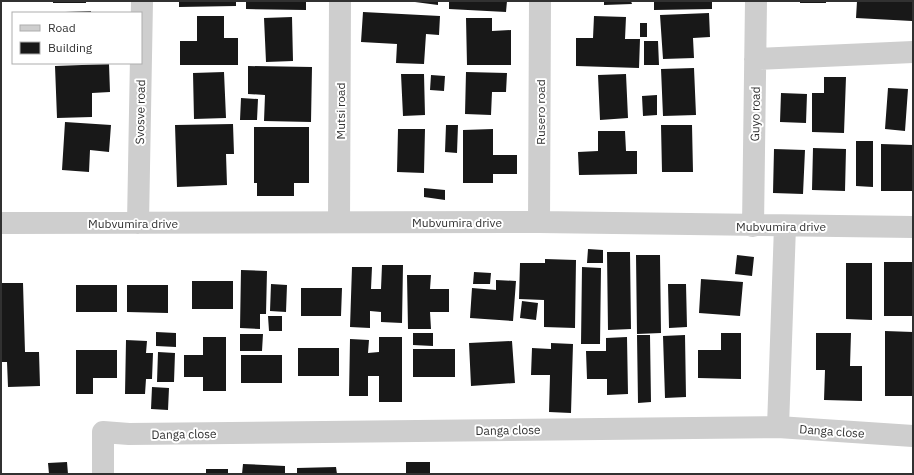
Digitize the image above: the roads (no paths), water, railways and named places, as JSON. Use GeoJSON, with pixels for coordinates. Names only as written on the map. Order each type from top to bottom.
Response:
{"type":"FeatureCollection","features":[{"type":"Feature","properties":{"kind":"street","name":"Svosve road"},"geometry":{"type":"LineString","coordinates":[[142,1],[142,12]]}},
{"type":"Feature","properties":{"kind":"street","name":"Mutsi road"},"geometry":{"type":"LineString","coordinates":[[339,222],[340,1]]}},
{"type":"Feature","properties":{"kind":"street","name":"Rusero road"},"geometry":{"type":"LineString","coordinates":[[539,222],[540,1]]}},
{"type":"Feature","properties":{"kind":"street","name":"Guyo road"},"geometry":{"type":"LineString","coordinates":[[753,226],[756,1]]}},
{"type":"Feature","properties":{"kind":"street"},"geometry":{"type":"LineString","coordinates":[[755,59],[913,52]]}},
{"type":"Feature","properties":{"kind":"street","name":"Svosve road"},"geometry":{"type":"LineString","coordinates":[[138,223],[141,64]]}},
{"type":"Feature","properties":{"kind":"street","name":"Mubvumira drive"},"geometry":{"type":"LineString","coordinates":[[1,223],[539,222],[913,227]]}},
{"type":"Feature","properties":{"kind":"street"},"geometry":{"type":"LineString","coordinates":[[778,427],[784,226]]}},
{"type":"Feature","properties":{"kind":"street","name":"Danga close"},"geometry":{"type":"LineString","coordinates":[[103,474],[104,432],[129,434],[778,427],[913,436]]}}]}
